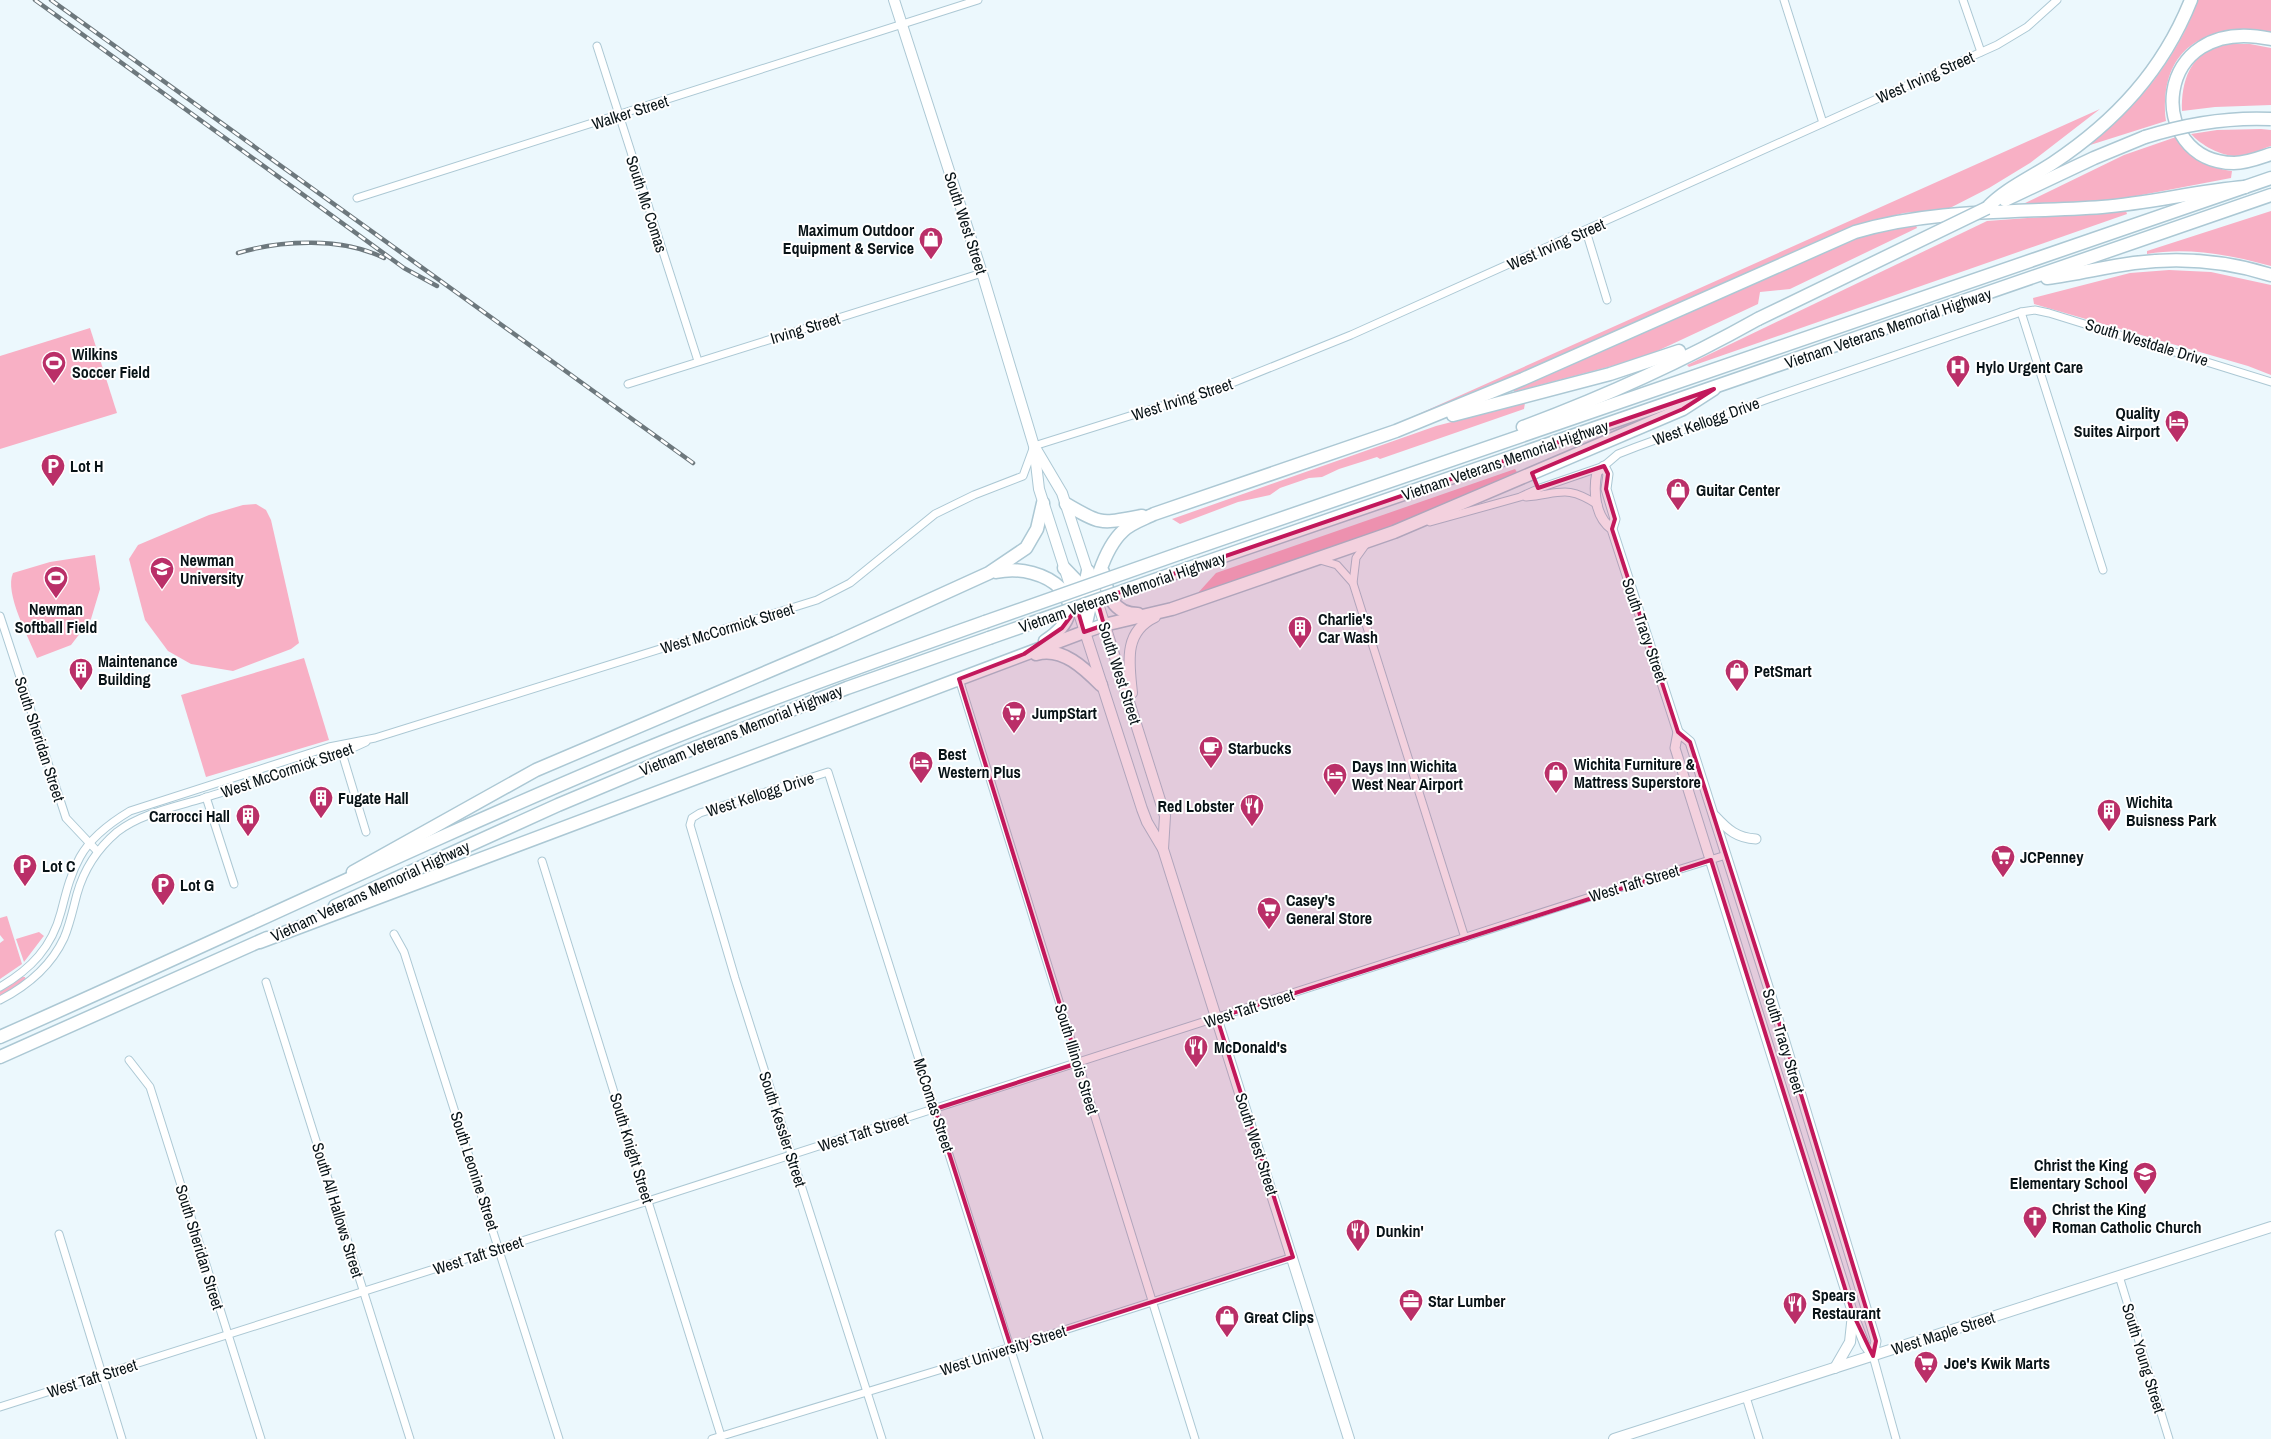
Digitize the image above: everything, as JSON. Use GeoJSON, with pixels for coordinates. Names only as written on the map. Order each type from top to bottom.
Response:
{"type":"FeatureCollection","features":[{"type":"Feature","properties":{"kind":"highway"},"geometry":{"type":"LineString","coordinates":[[1987,208],[1998,196],[2052,164],[2088,138],[2124,106],[2162,59],[2192,0]]}},
{"type":"Feature","properties":{"kind":"highway"},"geometry":{"type":"LineString","coordinates":[[2271,39],[2222,37],[2204,45],[2189,56],[2178,72],[2173,88],[2172,103],[2176,124],[2182,134],[2196,150],[2207,157],[2218,161],[2235,163],[2271,154]]}},
{"type":"Feature","properties":{"kind":"highway"},"geometry":{"type":"LineString","coordinates":[[1306,510],[1607,394],[1735,329],[2120,146],[2164,131],[2215,121],[2271,120]]}},
{"type":"Feature","properties":{"kind":"highway","name":"Vietnam Veterans Memorial Highway"},"geometry":{"type":"LineString","coordinates":[[0,1037],[534,797],[760,703],[1181,553],[2271,178]]}},
{"type":"Feature","properties":{"kind":"highway"},"geometry":{"type":"LineString","coordinates":[[1066,504],[1089,518],[1101,522],[1113,522],[1154,514],[1396,431],[1523,379],[1824,245],[1870,228],[1927,217],[2104,207],[2144,202],[2207,190],[2245,187]]}},
{"type":"Feature","properties":{"kind":"highway","name":"Vietnam Veterans Memorial Highway"},"geometry":{"type":"LineString","coordinates":[[0,1057],[260,942],[380,884],[622,778],[847,688],[1189,568],[2271,195]]}},
{"type":"Feature","properties":{"kind":"highway"},"geometry":{"type":"LineString","coordinates":[[2023,281],[2081,274],[2135,263],[2168,260],[2221,263],[2271,275]]}},
{"type":"Feature","properties":{"kind":"highway"},"geometry":{"type":"LineString","coordinates":[[1396,431],[1636,366],[1735,329]]}},
{"type":"Feature","properties":{"kind":"highway"},"geometry":{"type":"LineString","coordinates":[[260,942],[1084,632],[1103,621],[1172,609],[1394,532],[1683,409],[1714,388]]}},
{"type":"Feature","properties":{"kind":"highway"},"geometry":{"type":"LineString","coordinates":[[327,890],[365,863],[536,770],[835,643],[989,573],[1026,548],[1037,529],[1043,503]]}},
{"type":"Feature","properties":{"kind":"highway"},"geometry":{"type":"LineString","coordinates":[[1024,654],[1062,628],[1088,598],[1107,554],[1125,529],[1154,514]]}},
{"type":"Feature","properties":{"kind":"highway"},"geometry":{"type":"LineString","coordinates":[[1064,568],[1088,598],[1103,621]]}},
{"type":"Feature","properties":{"kind":"highway"},"geometry":{"type":"LineString","coordinates":[[989,573],[1009,569],[1020,570],[1047,577],[1088,598],[1129,614],[1155,613]]}},
{"type":"Feature","properties":{"kind":"highway"},"geometry":{"type":"LineString","coordinates":[[1102,569],[1106,592],[1119,610]]}},
{"type":"Feature","properties":{"kind":"highway"},"geometry":{"type":"LineString","coordinates":[[1084,632],[1088,598],[1088,571]]}},
{"type":"Feature","properties":{"kind":"highway"},"geometry":{"type":"LineString","coordinates":[[1047,577],[1059,586],[1067,598],[1069,612],[1062,628]]}},
{"type":"Feature","properties":{"kind":"highway"},"geometry":{"type":"LineString","coordinates":[[995,665],[1047,652],[1078,664],[1101,685]]}},
{"type":"Feature","properties":{"kind":"main road","name":"South West Street"},"geometry":{"type":"LineString","coordinates":[[894,0],[982,274],[1034,446],[1038,489],[1071,588]]}},
{"type":"Feature","properties":{"kind":"main road","name":"South West Street"},"geometry":{"type":"LineString","coordinates":[[1034,446],[1062,493],[1088,571]]}},
{"type":"Feature","properties":{"kind":"main road"},"geometry":{"type":"LineString","coordinates":[[1134,714],[1128,663],[1132,643],[1143,622],[1172,609]]}},
{"type":"Feature","properties":{"kind":"main road","name":"South West Street"},"geometry":{"type":"LineString","coordinates":[[1103,621],[1165,816],[1163,849]]}},
{"type":"Feature","properties":{"kind":"main road","name":"South West Street"},"geometry":{"type":"LineString","coordinates":[[1084,632],[1147,822],[1163,849],[1349,1439]]}},
{"type":"Feature","properties":{"kind":"main road","name":"West Maple Street"},"geometry":{"type":"LineString","coordinates":[[1620,1438],[2271,1227]]}},
{"type":"Feature","properties":{"kind":"main road"},"geometry":{"type":"LineString","coordinates":[[1835,1368],[1850,1342],[1853,1314]]}},
{"type":"Feature","properties":{"kind":"street","name":"Walker Street"},"geometry":{"type":"LineString","coordinates":[[357,198],[978,0]]}},
{"type":"Feature","properties":{"kind":"street"},"geometry":{"type":"LineString","coordinates":[[1784,0],[1823,124]]}},
{"type":"Feature","properties":{"kind":"street"},"geometry":{"type":"LineString","coordinates":[[1963,0],[1981,52]]}},
{"type":"Feature","properties":{"kind":"street","name":"West Irving Street"},"geometry":{"type":"LineString","coordinates":[[1034,446],[1222,387],[1351,335],[1981,52],[2026,27],[2057,0]]}},
{"type":"Feature","properties":{"kind":"street","name":"South Mc Comas"},"geometry":{"type":"LineString","coordinates":[[597,46],[698,362]]}},
{"type":"Feature","properties":{"kind":"street"},"geometry":{"type":"LineString","coordinates":[[1586,230],[1607,300]]}},
{"type":"Feature","properties":{"kind":"street","name":"Irving Street"},"geometry":{"type":"LineString","coordinates":[[628,384],[982,274]]}},
{"type":"Feature","properties":{"kind":"street","name":"South Westdale Drive"},"geometry":{"type":"LineString","coordinates":[[2021,312],[2035,310],[2049,313],[2271,382]]}},
{"type":"Feature","properties":{"kind":"street"},"geometry":{"type":"LineString","coordinates":[[2021,312],[2103,570]]}},
{"type":"Feature","properties":{"kind":"street","name":"West Kellogg Drive"},"geometry":{"type":"LineString","coordinates":[[1394,532],[1520,497],[1540,488],[1604,466],[1618,454],[1636,447],[1768,399],[2021,312]]}},
{"type":"Feature","properties":{"kind":"street","name":"West McCormick Street"},"geometry":{"type":"LineString","coordinates":[[0,987],[25,971],[49,943],[56,929],[72,874],[90,843],[114,820],[150,804],[329,747],[375,738],[817,600],[850,583],[935,514],[974,495],[1024,476],[1034,446]]}},
{"type":"Feature","properties":{"kind":"street","name":"South Tracy Street"},"geometry":{"type":"LineString","coordinates":[[1612,529],[1604,523],[1598,506],[1595,480],[1597,472],[1604,466],[1608,474],[1606,489],[1615,519],[1612,529],[1678,732],[1675,748],[1853,1314],[1865,1345],[1873,1356],[1896,1439]]}},
{"type":"Feature","properties":{"kind":"street"},"geometry":{"type":"LineString","coordinates":[[1520,497],[1569,491],[1579,494],[1598,506]]}},
{"type":"Feature","properties":{"kind":"street"},"geometry":{"type":"LineString","coordinates":[[1368,541],[1356,558],[1353,582],[1465,938]]}},
{"type":"Feature","properties":{"kind":"street"},"geometry":{"type":"LineString","coordinates":[[1317,559],[1337,565],[1353,582]]}},
{"type":"Feature","properties":{"kind":"street","name":"South Sheridan Street"},"geometry":{"type":"LineString","coordinates":[[0,616],[66,818],[98,851]]}},
{"type":"Feature","properties":{"kind":"street","name":"South Illinois Street"},"geometry":{"type":"LineString","coordinates":[[959,679],[1195,1439]]}},
{"type":"Feature","properties":{"kind":"street","name":"South Tracy Street"},"geometry":{"type":"LineString","coordinates":[[1678,732],[1690,742],[1726,855],[1876,1341],[1873,1356]]}},
{"type":"Feature","properties":{"kind":"street","name":"West McCormick Street"},"geometry":{"type":"LineString","coordinates":[[0,1000],[23,987],[41,972],[55,954],[64,937],[86,869],[98,851],[118,832],[135,822],[206,797],[342,754],[375,738]]}},
{"type":"Feature","properties":{"kind":"street"},"geometry":{"type":"LineString","coordinates":[[342,754],[366,832]]}},
{"type":"Feature","properties":{"kind":"street","name":"West Kellogg Drive"},"geometry":{"type":"LineString","coordinates":[[692,818],[700,813],[828,772]]}},
{"type":"Feature","properties":{"kind":"street","name":"McComas Street"},"geometry":{"type":"LineString","coordinates":[[828,772],[1039,1439]]}},
{"type":"Feature","properties":{"kind":"street"},"geometry":{"type":"LineString","coordinates":[[206,797],[234,884]]}},
{"type":"Feature","properties":{"kind":"street"},"geometry":{"type":"LineString","coordinates":[[1713,815],[1733,834],[1744,839],[1756,839]]}},
{"type":"Feature","properties":{"kind":"street","name":"South Kessler Street"},"geometry":{"type":"LineString","coordinates":[[692,818],[690,826],[692,838],[882,1439]]}},
{"type":"Feature","properties":{"kind":"street","name":"West Taft Street"},"geometry":{"type":"LineString","coordinates":[[0,1407],[935,1109],[1652,877],[1726,855]]}},
{"type":"Feature","properties":{"kind":"street","name":"South Knight Street"},"geometry":{"type":"LineString","coordinates":[[542,861],[722,1436]]}},
{"type":"Feature","properties":{"kind":"street","name":"South Leonine Street"},"geometry":{"type":"LineString","coordinates":[[394,934],[404,952],[500,1248],[559,1439]]}},
{"type":"Feature","properties":{"kind":"street","name":"South All Hallows Street"},"geometry":{"type":"LineString","coordinates":[[266,982],[410,1439]]}},
{"type":"Feature","properties":{"kind":"street","name":"South Sheridan Street"},"geometry":{"type":"LineString","coordinates":[[129,1060],[150,1087],[261,1439]]}},
{"type":"Feature","properties":{"kind":"street"},"geometry":{"type":"LineString","coordinates":[[59,1234],[122,1439]]}},
{"type":"Feature","properties":{"kind":"street","name":"West University Street"},"geometry":{"type":"LineString","coordinates":[[712,1439],[1011,1347],[1293,1257]]}},
{"type":"Feature","properties":{"kind":"street","name":"South Young Street"},"geometry":{"type":"LineString","coordinates":[[2119,1276],[2168,1439]]}},
{"type":"Feature","properties":{"kind":"street"},"geometry":{"type":"LineString","coordinates":[[1746,1397],[1759,1439]]}},
{"type":"Feature","properties":{"kind":"highlighted area"},"geometry":{"type":"Polygon","coordinates":[[[1714,389],[1683,409],[1532,473],[1538,488],[1604,466],[1608,474],[1606,489],[1615,519],[1612,529],[1678,732],[1690,742],[1771,996],[1876,1341],[1873,1356],[1853,1314],[1711,860],[1217,1018],[1293,1257],[1011,1347],[935,1109],[1078,1063],[959,679],[1024,654],[1062,628],[1077,608],[1084,632],[1104,625],[1097,600],[1714,389]]]}},
{"type":"Feature","properties":{"kind":"shaded area"},"geometry":{"type":"Polygon","coordinates":[[[2198,0],[2271,0],[2271,34],[2247,31],[2226,32],[2207,37],[2191,46],[2178,58],[2170,75],[2166,96],[2166,121],[2087,146],[2139,99],[2153,81],[2179,42],[2198,0]]]}},
{"type":"Feature","properties":{"kind":"shaded area"},"geometry":{"type":"Polygon","coordinates":[[[2250,44],[2271,48],[2271,105],[2215,107],[2182,111],[2183,89],[2195,61],[2203,54],[2223,45],[2250,44]]]}},
{"type":"Feature","properties":{"kind":"shaded area"},"geometry":{"type":"Polygon","coordinates":[[[2100,109],[2030,163],[1989,188],[1948,209],[1904,213],[1866,223],[1820,240],[1470,396],[1394,425],[2100,109]]]}},
{"type":"Feature","properties":{"kind":"shaded area"},"geometry":{"type":"Polygon","coordinates":[[[2217,130],[2271,130],[2271,146],[2241,156],[2228,155],[2214,150],[2201,143],[2191,134],[2217,130]]]}},
{"type":"Feature","properties":{"kind":"shaded area"},"geometry":{"type":"Polygon","coordinates":[[[2176,137],[2207,164],[2232,171],[2231,178],[2110,201],[2023,204],[2124,155],[2176,137]]]}},
{"type":"Feature","properties":{"kind":"shaded area"},"geometry":{"type":"Polygon","coordinates":[[[2126,211],[2127,214],[1689,367],[1687,365],[1987,221],[2126,211]]]}},
{"type":"Feature","properties":{"kind":"shaded area"},"geometry":{"type":"Polygon","coordinates":[[[2271,211],[2271,266],[2241,258],[2209,253],[2178,251],[2147,254],[2147,251],[2271,211]]]}},
{"type":"Feature","properties":{"kind":"shaded area"},"geometry":{"type":"Polygon","coordinates":[[[1915,223],[1917,228],[1790,289],[1760,292],[1758,304],[1653,353],[1514,392],[1514,389],[1858,237],[1915,223]]]}},
{"type":"Feature","properties":{"kind":"shaded area"},"geometry":{"type":"Polygon","coordinates":[[[2169,270],[2211,272],[2271,285],[2271,375],[2248,366],[2034,304],[2033,298],[2130,273],[2169,270]]]}},
{"type":"Feature","properties":{"kind":"shaded area","name":"Wilkins Soccer Field"},"geometry":{"type":"Polygon","coordinates":[[[90,328],[117,413],[0,449],[0,356],[90,328]]]}},
{"type":"Feature","properties":{"kind":"shaded area"},"geometry":{"type":"Polygon","coordinates":[[[1525,403],[1524,409],[1380,459],[1377,457],[1339,469],[1322,477],[1309,478],[1280,488],[1270,495],[1238,502],[1180,524],[1172,519],[1436,426],[1525,403]]]}},
{"type":"Feature","properties":{"kind":"shaded area"},"geometry":{"type":"Polygon","coordinates":[[[1515,469],[1518,474],[1415,518],[1197,594],[1216,573],[1515,469]]]}},
{"type":"Feature","properties":{"kind":"shaded area"},"geometry":{"type":"Polygon","coordinates":[[[256,504],[266,510],[271,520],[299,643],[291,649],[233,671],[191,664],[168,651],[145,620],[129,559],[138,545],[209,515],[243,505],[256,504]]]}},
{"type":"Feature","properties":{"kind":"shaded area","name":"Newman Softball Field"},"geometry":{"type":"Polygon","coordinates":[[[95,555],[100,589],[91,619],[71,645],[37,658],[15,603],[11,582],[13,573],[50,562],[95,555]]]}},
{"type":"Feature","properties":{"kind":"shaded area"},"geometry":{"type":"Polygon","coordinates":[[[304,658],[329,740],[206,777],[181,695],[304,658]]]}},
{"type":"Feature","properties":{"kind":"shaded area"},"geometry":{"type":"Polygon","coordinates":[[[7,916],[22,964],[0,979],[0,943],[4,940],[0,935],[0,918],[7,916]]]}},
{"type":"Feature","properties":{"kind":"shaded area"},"geometry":{"type":"Polygon","coordinates":[[[39,932],[44,936],[24,962],[16,939],[39,932]]]}},
{"type":"Feature","properties":{"kind":"shaded area"},"geometry":{"type":"Polygon","coordinates":[[[25,977],[26,980],[0,996],[0,990],[25,977]]]}},
{"type":"Feature","properties":{"kind":"railway"},"geometry":{"type":"LineString","coordinates":[[35,0],[404,268],[437,286]]}},
{"type":"Feature","properties":{"kind":"railway"},"geometry":{"type":"LineString","coordinates":[[51,0],[693,463]]}},
{"type":"Feature","properties":{"kind":"railway"},"geometry":{"type":"LineString","coordinates":[[238,253],[273,245],[311,243],[350,247],[384,258]]}},
{"type":"Feature","properties":{"kind":"place","name":"Maximum Outdoor Equipment & Service"},"geometry":{"type":"Point","coordinates":[931,260]}},
{"type":"Feature","properties":{"kind":"place","name":"Wilkins Soccer Field"},"geometry":{"type":"Point","coordinates":[54,384]}},
{"type":"Feature","properties":{"kind":"place","name":"Hylo Urgent Care"},"geometry":{"type":"Point","coordinates":[1958,388]}},
{"type":"Feature","properties":{"kind":"place","name":"Quality Suites Airport"},"geometry":{"type":"Point","coordinates":[2177,443]}},
{"type":"Feature","properties":{"kind":"place","name":"Lot H"},"geometry":{"type":"Point","coordinates":[53,487]}},
{"type":"Feature","properties":{"kind":"place","name":"Guitar Center"},"geometry":{"type":"Point","coordinates":[1678,511]}},
{"type":"Feature","properties":{"kind":"place","name":"Newman University"},"geometry":{"type":"Point","coordinates":[162,590]}},
{"type":"Feature","properties":{"kind":"place","name":"Newman Softball Field"},"geometry":{"type":"Point","coordinates":[56,599]}},
{"type":"Feature","properties":{"kind":"place","name":"Charlie's Car Wash"},"geometry":{"type":"Point","coordinates":[1300,649]}},
{"type":"Feature","properties":{"kind":"place","name":"Maintenance Building"},"geometry":{"type":"Point","coordinates":[81,691]}},
{"type":"Feature","properties":{"kind":"place","name":"PetSmart"},"geometry":{"type":"Point","coordinates":[1737,692]}},
{"type":"Feature","properties":{"kind":"place","name":"JumpStart"},"geometry":{"type":"Point","coordinates":[1014,734]}},
{"type":"Feature","properties":{"kind":"place","name":"Starbucks"},"geometry":{"type":"Point","coordinates":[1211,769]}},
{"type":"Feature","properties":{"kind":"place","name":"Best Western Plus"},"geometry":{"type":"Point","coordinates":[921,784]}},
{"type":"Feature","properties":{"kind":"place","name":"Wichita Furniture & Mattress Superstore"},"geometry":{"type":"Point","coordinates":[1556,794]}},
{"type":"Feature","properties":{"kind":"place","name":"Days Inn Wichita West Near Airport"},"geometry":{"type":"Point","coordinates":[1335,796]}},
{"type":"Feature","properties":{"kind":"place","name":"Fugate Hall"},"geometry":{"type":"Point","coordinates":[321,819]}},
{"type":"Feature","properties":{"kind":"place","name":"Red Lobster"},"geometry":{"type":"Point","coordinates":[1252,827]}},
{"type":"Feature","properties":{"kind":"place","name":"Wichita Buisness Park"},"geometry":{"type":"Point","coordinates":[2109,832]}},
{"type":"Feature","properties":{"kind":"place","name":"Carrocci Hall"},"geometry":{"type":"Point","coordinates":[248,837]}},
{"type":"Feature","properties":{"kind":"place","name":"JCPenney"},"geometry":{"type":"Point","coordinates":[2003,878]}},
{"type":"Feature","properties":{"kind":"place","name":"Lot C"},"geometry":{"type":"Point","coordinates":[25,887]}},
{"type":"Feature","properties":{"kind":"place","name":"Lot G"},"geometry":{"type":"Point","coordinates":[163,906]}},
{"type":"Feature","properties":{"kind":"place","name":"Casey's General Store"},"geometry":{"type":"Point","coordinates":[1269,930]}},
{"type":"Feature","properties":{"kind":"place","name":"McDonald's"},"geometry":{"type":"Point","coordinates":[1196,1068]}},
{"type":"Feature","properties":{"kind":"place","name":"Christ the King Elementary School"},"geometry":{"type":"Point","coordinates":[2145,1195]}},
{"type":"Feature","properties":{"kind":"place","name":"Christ the King Roman Catholic Church"},"geometry":{"type":"Point","coordinates":[2035,1239]}},
{"type":"Feature","properties":{"kind":"place","name":"Dunkin'"},"geometry":{"type":"Point","coordinates":[1358,1252]}},
{"type":"Feature","properties":{"kind":"place","name":"Star Lumber"},"geometry":{"type":"Point","coordinates":[1411,1322]}},
{"type":"Feature","properties":{"kind":"place","name":"Spears Restaurant"},"geometry":{"type":"Point","coordinates":[1795,1325]}},
{"type":"Feature","properties":{"kind":"place","name":"Great Clips"},"geometry":{"type":"Point","coordinates":[1227,1338]}},
{"type":"Feature","properties":{"kind":"place","name":"Joe's Kwik Marts"},"geometry":{"type":"Point","coordinates":[1926,1384]}}]}
